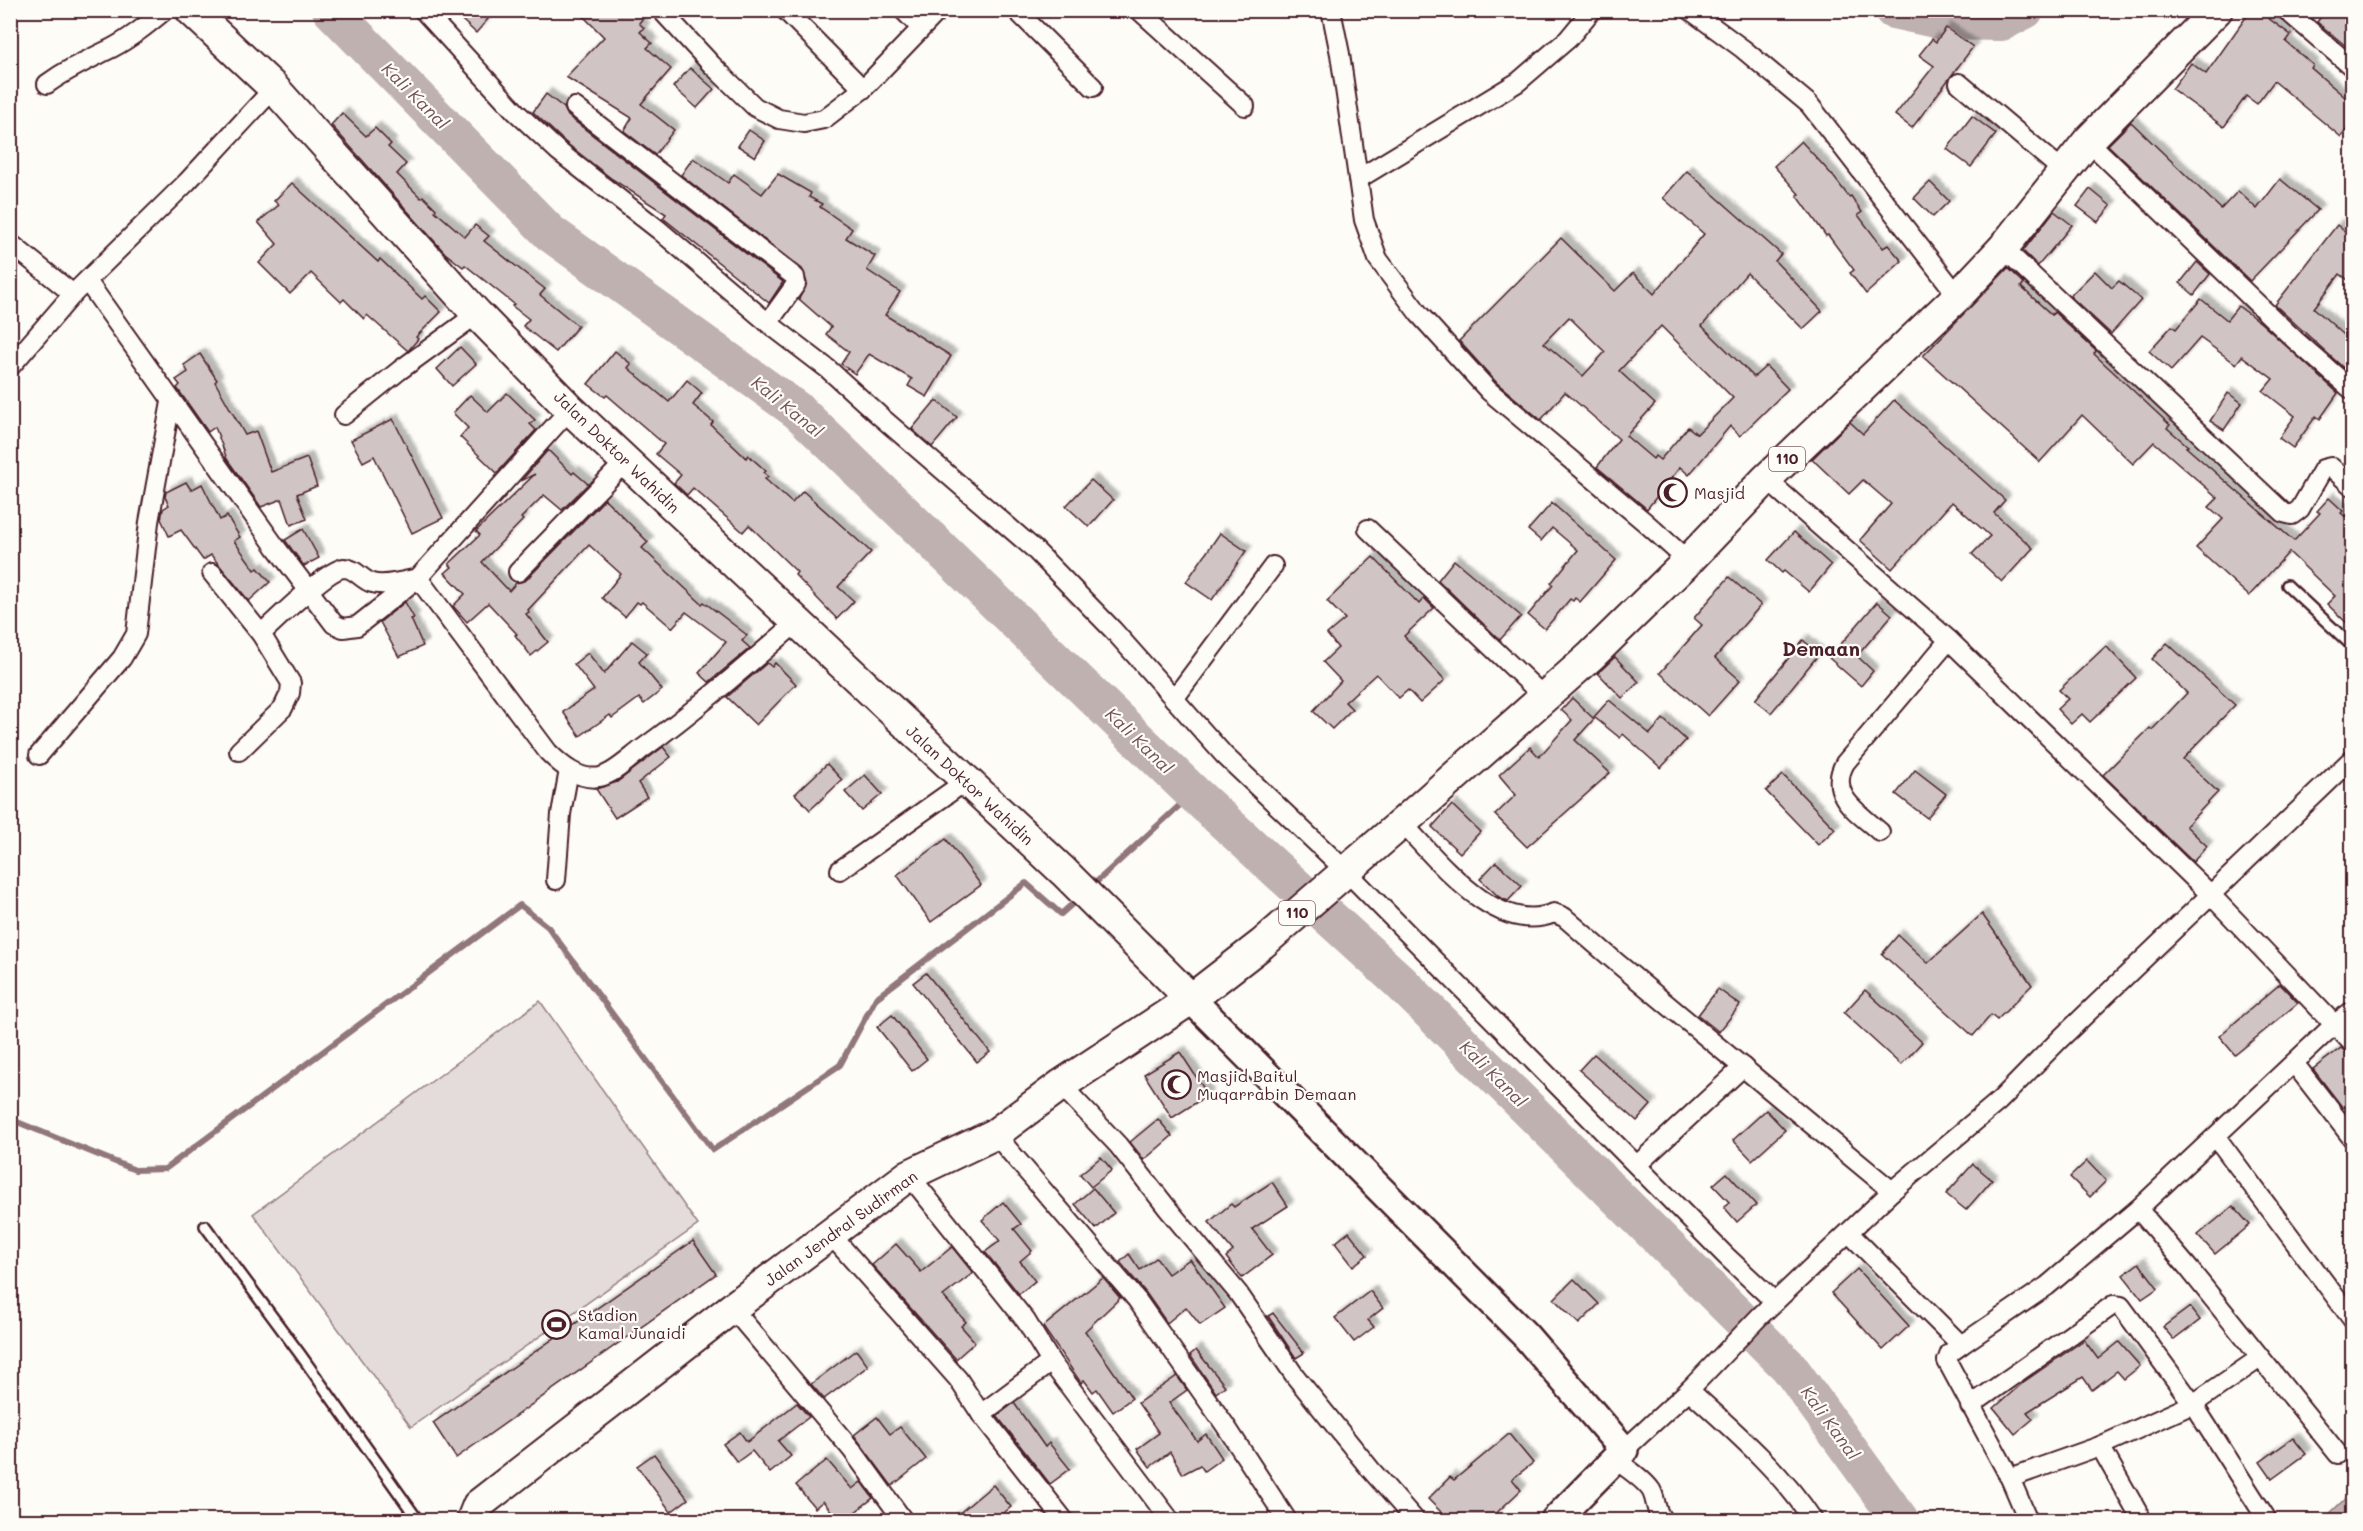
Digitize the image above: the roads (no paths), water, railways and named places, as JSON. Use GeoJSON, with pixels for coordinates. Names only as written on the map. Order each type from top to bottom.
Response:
{"type":"FeatureCollection","features":[{"type":"Feature","properties":{"kind":"main road","name":"Jalan Doktor Wahidin"},"geometry":{"type":"LineString","coordinates":[[191,10],[274,88],[477,314],[570,409],[1064,873],[1191,999]]}},
{"type":"Feature","properties":{"kind":"main road","name":"110"},"geometry":{"type":"LineString","coordinates":[[1339,876],[1545,699],[1688,561],[1766,479],[1958,296],[2003,248],[2062,170],[2088,141],[2217,10]]}},
{"type":"Feature","properties":{"kind":"main road","name":"Jalan Jendral Sudirman"},"geometry":{"type":"LineString","coordinates":[[479,1515],[732,1308],[909,1175],[995,1134],[1061,1085],[1191,999],[1263,944],[1339,876]]}},
{"type":"Feature","properties":{"kind":"main road"},"geometry":{"type":"LineString","coordinates":[[1191,999],[1526,1335],[1620,1454],[1554,1521]]}},
{"type":"Feature","properties":{"kind":"street"},"geometry":{"type":"LineString","coordinates":[[47,84],[70,68],[113,48],[165,10]]}},
{"type":"Feature","properties":{"kind":"street"},"geometry":{"type":"LineString","coordinates":[[423,10],[516,112],[550,144],[659,230],[768,323],[828,369],[880,417],[1033,548],[1113,630],[1224,755],[1339,876],[1775,1302]]}},
{"type":"Feature","properties":{"kind":"street"},"geometry":{"type":"LineString","coordinates":[[661,10],[755,107],[779,119],[804,123],[818,122],[863,89],[939,10]]}},
{"type":"Feature","properties":{"kind":"street"},"geometry":{"type":"LineString","coordinates":[[784,10],[863,89]]}},
{"type":"Feature","properties":{"kind":"street"},"geometry":{"type":"LineString","coordinates":[[903,10],[921,28]]}},
{"type":"Feature","properties":{"kind":"street"},"geometry":{"type":"LineString","coordinates":[[1016,10],[1094,87]]}},
{"type":"Feature","properties":{"kind":"street"},"geometry":{"type":"LineString","coordinates":[[1139,10],[1245,106]]}},
{"type":"Feature","properties":{"kind":"street"},"geometry":{"type":"LineString","coordinates":[[1331,10],[1364,220],[1378,259],[1419,314],[1489,391],[1688,561]]}},
{"type":"Feature","properties":{"kind":"street"},"geometry":{"type":"LineString","coordinates":[[1358,179],[1518,82],[1568,39],[1593,10]]}},
{"type":"Feature","properties":{"kind":"street"},"geometry":{"type":"LineString","coordinates":[[1690,10],[1743,49],[1809,104],[1958,296]]}},
{"type":"Feature","properties":{"kind":"street"},"geometry":{"type":"LineString","coordinates":[[2286,10],[2352,67]]}},
{"type":"Feature","properties":{"kind":"street"},"geometry":{"type":"LineString","coordinates":[[1959,83],[2062,170]]}},
{"type":"Feature","properties":{"kind":"street"},"geometry":{"type":"LineString","coordinates":[[10,367],[73,294],[187,182],[274,88]]}},
{"type":"Feature","properties":{"kind":"street"},"geometry":{"type":"LineString","coordinates":[[575,106],[795,277],[796,284],[768,323]]}},
{"type":"Feature","properties":{"kind":"street"},"geometry":{"type":"LineString","coordinates":[[2088,141],[2295,340],[2352,390]]}},
{"type":"Feature","properties":{"kind":"street"},"geometry":{"type":"LineString","coordinates":[[10,243],[73,294]]}},
{"type":"Feature","properties":{"kind":"street"},"geometry":{"type":"LineString","coordinates":[[2003,248],[2284,513],[2292,515],[2300,509],[2323,469],[2331,467],[2352,486]]}},
{"type":"Feature","properties":{"kind":"street"},"geometry":{"type":"LineString","coordinates":[[87,281],[171,402],[308,591],[334,624],[348,629],[357,626],[418,578],[570,409]]}},
{"type":"Feature","properties":{"kind":"street"},"geometry":{"type":"LineString","coordinates":[[344,415],[400,370],[477,314]]}},
{"type":"Feature","properties":{"kind":"street"},"geometry":{"type":"LineString","coordinates":[[39,755],[122,658],[136,634],[149,522],[171,402]]}},
{"type":"Feature","properties":{"kind":"street"},"geometry":{"type":"LineString","coordinates":[[518,572],[625,462]]}},
{"type":"Feature","properties":{"kind":"street"},"geometry":{"type":"LineString","coordinates":[[1766,479],[1949,640],[2211,894],[2336,1023],[2352,1043]]}},
{"type":"Feature","properties":{"kind":"street"},"geometry":{"type":"LineString","coordinates":[[1368,530],[1545,699]]}},
{"type":"Feature","properties":{"kind":"street"},"geometry":{"type":"LineString","coordinates":[[1174,699],[1273,566]]}},
{"type":"Feature","properties":{"kind":"street"},"geometry":{"type":"LineString","coordinates":[[261,633],[308,591],[341,568],[349,569],[365,580],[377,584],[418,578]]}},
{"type":"Feature","properties":{"kind":"street"},"geometry":{"type":"LineString","coordinates":[[212,573],[261,633],[291,683],[290,693],[283,708],[238,751]]}},
{"type":"Feature","properties":{"kind":"street"},"geometry":{"type":"LineString","coordinates":[[418,578],[548,752],[569,770],[588,777],[601,777],[624,763],[691,713],[796,623]]}},
{"type":"Feature","properties":{"kind":"street"},"geometry":{"type":"LineString","coordinates":[[1880,832],[1842,796],[1838,783],[1839,774],[1845,763],[1949,640]]}},
{"type":"Feature","properties":{"kind":"street"},"geometry":{"type":"LineString","coordinates":[[1663,1521],[1656,1513],[1653,1493],[1620,1454],[1689,1389],[1760,1316],[1892,1191],[1999,1101],[2211,894],[2352,763]]}},
{"type":"Feature","properties":{"kind":"street"},"geometry":{"type":"LineString","coordinates":[[556,880],[561,814],[569,770]]}},
{"type":"Feature","properties":{"kind":"street"},"geometry":{"type":"LineString","coordinates":[[840,870],[966,781]]}},
{"type":"Feature","properties":{"kind":"street"},"geometry":{"type":"LineString","coordinates":[[1402,824],[1460,882],[1501,912],[1519,918],[1540,919],[1554,914],[1564,917],[1892,1191]]}},
{"type":"Feature","properties":{"kind":"street"},"geometry":{"type":"LineString","coordinates":[[2028,1521],[2010,1478],[1947,1360],[1950,1353],[2047,1286],[2138,1209],[2336,1023],[2352,1011]]}},
{"type":"Feature","properties":{"kind":"street"},"geometry":{"type":"LineString","coordinates":[[2294,1063],[2352,1138]]}},
{"type":"Feature","properties":{"kind":"street"},"geometry":{"type":"LineString","coordinates":[[1637,1165],[1743,1067]]}},
{"type":"Feature","properties":{"kind":"street"},"geometry":{"type":"LineString","coordinates":[[1061,1085],[1118,1145],[1238,1293],[1295,1376],[1415,1521]]}},
{"type":"Feature","properties":{"kind":"street"},"geometry":{"type":"LineString","coordinates":[[995,1134],[1137,1300],[1225,1425],[1287,1521]]}},
{"type":"Feature","properties":{"kind":"street"},"geometry":{"type":"LineString","coordinates":[[2216,1137],[2352,1319]]}},
{"type":"Feature","properties":{"kind":"street"},"geometry":{"type":"LineString","coordinates":[[909,1175],[1026,1321],[1050,1362],[1170,1521]]}},
{"type":"Feature","properties":{"kind":"street"},"geometry":{"type":"LineString","coordinates":[[2138,1209],[2338,1454]]}},
{"type":"Feature","properties":{"kind":"street"},"geometry":{"type":"LineString","coordinates":[[1849,1233],[1961,1345]]}},
{"type":"Feature","properties":{"kind":"street"},"geometry":{"type":"LineString","coordinates":[[831,1235],[958,1379],[981,1414],[1064,1521]]}},
{"type":"Feature","properties":{"kind":"street"},"geometry":{"type":"LineString","coordinates":[[1970,1406],[2113,1305],[2121,1306],[2193,1404],[2266,1518]]}},
{"type":"Feature","properties":{"kind":"street"},"geometry":{"type":"LineString","coordinates":[[732,1308],[852,1450],[903,1521]]}},
{"type":"Feature","properties":{"kind":"street"},"geometry":{"type":"LineString","coordinates":[[2010,1478],[2100,1446],[2193,1404],[2260,1358]]}},
{"type":"Feature","properties":{"kind":"street"},"geometry":{"type":"LineString","coordinates":[[981,1414],[1050,1362]]}},
{"type":"Feature","properties":{"kind":"street"},"geometry":{"type":"LineString","coordinates":[[1689,1389],[1750,1446],[1795,1493],[1813,1521]]}},
{"type":"Feature","properties":{"kind":"street"},"geometry":{"type":"LineString","coordinates":[[2100,1446],[2142,1521]]}},
{"type":"Feature","properties":{"kind":"lane"},"geometry":{"type":"LineString","coordinates":[[2287,585],[2352,646]]}},
{"type":"Feature","properties":{"kind":"lane"},"geometry":{"type":"LineString","coordinates":[[205,1226],[300,1354],[418,1521]]}},
{"type":"Feature","properties":{"kind":"waterway","name":"Kali Kanal"},"geometry":{"type":"LineString","coordinates":[[331,10],[550,233],[798,411],[1193,793],[1399,981],[1789,1367],[1900,1520]]}},
{"type":"Feature","properties":{"kind":"waterway"},"geometry":{"type":"LineString","coordinates":[[1893,10],[1944,21],[2002,22],[2025,10]]}},
{"type":"Feature","properties":{"kind":"waterway"},"geometry":{"type":"LineString","coordinates":[[1091,887],[1193,793]]}},
{"type":"Feature","properties":{"kind":"waterway"},"geometry":{"type":"LineString","coordinates":[[10,1119],[135,1170],[165,1169],[520,905],[548,927],[713,1150],[840,1065],[876,998],[1026,883],[1061,914],[1079,898]]}},
{"type":"Feature","properties":{"kind":"place","name":"Masjid"},"geometry":{"type":"Point","coordinates":[1673,493]}},
{"type":"Feature","properties":{"kind":"place","name":"Masjid Baitul Muqarrabin Demaan"},"geometry":{"type":"Point","coordinates":[1176,1085]}},
{"type":"Feature","properties":{"kind":"place","name":"Stadion Kamal Junaidi"},"geometry":{"type":"Point","coordinates":[557,1324]}},
{"type":"Feature","properties":{"kind":"district","name":"Demaan"},"geometry":{"type":"Point","coordinates":[1821,649]}}]}
